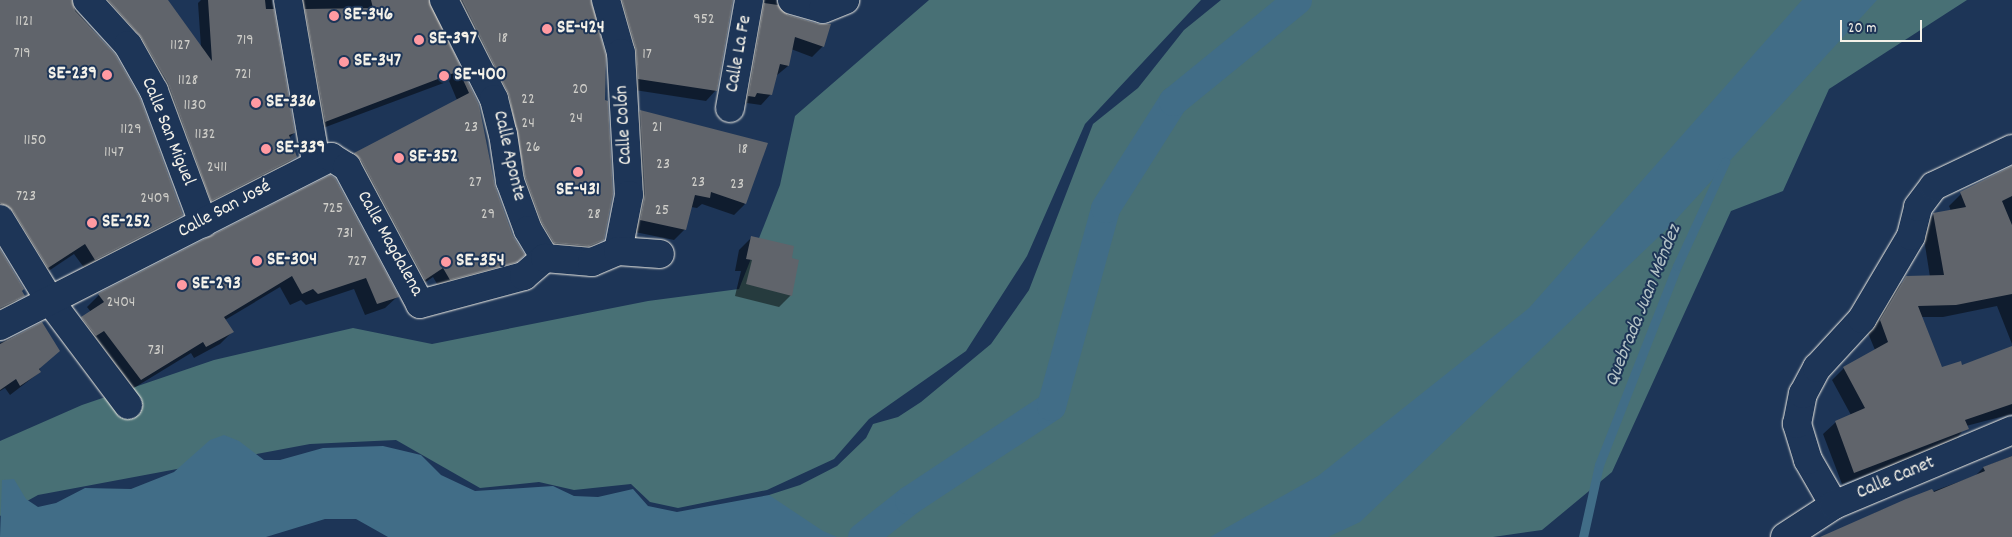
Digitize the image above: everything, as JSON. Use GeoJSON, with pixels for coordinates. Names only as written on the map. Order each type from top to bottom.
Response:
{"type":"FeatureCollection","features":[{"type":"Feature","properties":{"kind":"street","name":"Calle San Miguel"},"geometry":{"type":"LineString","coordinates":[[87,0],[128,45],[154,91],[203,223]]}},
{"type":"Feature","properties":{"kind":"street"},"geometry":{"type":"LineString","coordinates":[[288,0],[316,162]]}},
{"type":"Feature","properties":{"kind":"street","name":"Calle Aponte"},"geometry":{"type":"LineString","coordinates":[[444,0],[494,99],[510,181],[528,230],[546,258]]}},
{"type":"Feature","properties":{"kind":"street","name":"Calle Colón"},"geometry":{"type":"LineString","coordinates":[[606,0],[621,53],[629,195],[618,251]]}},
{"type":"Feature","properties":{"kind":"street","name":"Calle La Fe"},"geometry":{"type":"LineString","coordinates":[[730,108],[749,0]]}},
{"type":"Feature","properties":{"kind":"street"},"geometry":{"type":"LineString","coordinates":[[792,0],[823,9],[845,0]]}},
{"type":"Feature","properties":{"kind":"street"},"geometry":{"type":"LineString","coordinates":[[1834,505],[1808,460],[1797,424],[1803,394],[1817,368],[1862,319],[1911,236],[1918,207],[1934,186],[2012,149]]}},
{"type":"Feature","properties":{"kind":"street","name":"Calle Magdalena"},"geometry":{"type":"LineString","coordinates":[[316,162],[331,156],[347,166],[420,304],[524,276],[546,258]]}},
{"type":"Feature","properties":{"kind":"street","name":"Calle San José"},"geometry":{"type":"LineString","coordinates":[[0,326],[203,223],[316,162]]}},
{"type":"Feature","properties":{"kind":"street"},"geometry":{"type":"LineString","coordinates":[[0,219],[50,301],[128,405]]}},
{"type":"Feature","properties":{"kind":"street"},"geometry":{"type":"LineString","coordinates":[[546,258],[592,262],[618,251],[660,254]]}},
{"type":"Feature","properties":{"kind":"street","name":"Calle Canet"},"geometry":{"type":"LineString","coordinates":[[1785,537],[1834,505],[2012,430]]}},
{"type":"Feature","properties":{"kind":"green space"},"geometry":{"type":"Polygon","coordinates":[[[929,0],[1201,0],[1085,124],[1027,256],[966,351],[869,419],[834,459],[767,490],[678,508],[650,502],[631,484],[574,490],[539,482],[480,488],[396,440],[310,444],[38,495],[0,516],[0,441],[82,405],[214,360],[353,328],[432,344],[648,301],[739,289],[780,185],[795,116],[929,0]]]}},
{"type":"Feature","properties":{"kind":"green space"},"geometry":{"type":"Polygon","coordinates":[[[1221,0],[1967,0],[1829,89],[1783,191],[1731,211],[1612,472],[1542,530],[1493,537],[757,537],[769,495],[800,485],[837,466],[866,438],[873,424],[898,417],[921,402],[991,344],[1029,290],[1093,124],[1138,88],[1184,30],[1221,0]]]}},
{"type":"Feature","properties":{"kind":"water"},"geometry":{"type":"Polygon","coordinates":[[[1802,0],[1877,0],[1671,225],[1360,522],[1328,537],[1210,537],[1318,476],[1529,308],[1802,0]]]}},
{"type":"Feature","properties":{"kind":"water"},"geometry":{"type":"Polygon","coordinates":[[[224,435],[239,441],[264,460],[280,460],[323,448],[383,446],[421,455],[441,475],[475,491],[553,486],[574,496],[598,497],[633,489],[648,506],[677,512],[769,495],[823,531],[837,537],[388,537],[356,519],[325,519],[266,537],[0,537],[2,480],[14,479],[26,499],[38,507],[56,503],[85,488],[131,489],[174,472],[210,440],[224,435]]]}},
{"type":"Feature","properties":{"kind":"building"},"geometry":{"type":"Polygon","coordinates":[[[0,0],[72,0],[75,11],[115,54],[140,98],[183,215],[95,260],[85,244],[48,268],[13,211],[0,203],[0,0]]]}},
{"type":"Feature","properties":{"kind":"building"},"geometry":{"type":"Polygon","coordinates":[[[108,0],[168,0],[212,61],[208,0],[265,0],[266,9],[274,9],[295,133],[289,135],[297,157],[211,201],[168,83],[141,37],[108,0]]]}},
{"type":"Feature","properties":{"kind":"building"},"geometry":{"type":"Polygon","coordinates":[[[371,0],[429,0],[479,105],[495,186],[513,236],[525,255],[517,262],[450,280],[443,268],[425,280],[361,160],[354,153],[469,93],[459,71],[325,122],[305,9],[373,8],[371,0]]]}},
{"type":"Feature","properties":{"kind":"building"},"geometry":{"type":"Polygon","coordinates":[[[462,0],[591,0],[606,56],[605,100],[608,101],[613,194],[604,240],[589,246],[554,243],[542,223],[525,177],[509,95],[462,0]]]}},
{"type":"Feature","properties":{"kind":"building"},"geometry":{"type":"Polygon","coordinates":[[[622,0],[733,0],[717,91],[638,79],[636,49],[622,0]]]}},
{"type":"Feature","properties":{"kind":"building"},"geometry":{"type":"Polygon","coordinates":[[[764,3],[778,5],[788,15],[819,24],[831,24],[824,47],[795,37],[789,66],[780,64],[772,95],[757,93],[755,97],[748,96],[764,3]]]}},
{"type":"Feature","properties":{"kind":"building"},"geometry":{"type":"Polygon","coordinates":[[[640,110],[768,143],[746,204],[711,192],[710,198],[695,195],[686,230],[640,220],[645,194],[640,110]]]}},
{"type":"Feature","properties":{"kind":"building"},"geometry":{"type":"Polygon","coordinates":[[[2012,166],[2012,196],[2002,201],[2012,225],[2012,294],[1956,305],[1918,306],[1942,367],[1961,361],[1962,365],[2012,346],[2012,404],[1965,420],[1969,429],[1854,473],[1835,421],[1865,408],[1843,367],[1888,342],[1880,320],[1906,276],[1944,275],[1933,213],[1966,207],[1960,192],[2012,166]]]}},
{"type":"Feature","properties":{"kind":"building"},"geometry":{"type":"Polygon","coordinates":[[[330,175],[335,178],[399,297],[377,304],[366,278],[318,294],[313,289],[302,294],[292,276],[224,317],[234,332],[206,347],[203,342],[141,380],[104,331],[96,336],[81,317],[104,302],[98,294],[101,292],[330,175]]]}},
{"type":"Feature","properties":{"kind":"building"},"geometry":{"type":"Polygon","coordinates":[[[751,236],[794,246],[792,258],[799,260],[792,296],[746,284],[752,260],[746,259],[751,236]]]}},
{"type":"Feature","properties":{"kind":"building"},"geometry":{"type":"Polygon","coordinates":[[[0,249],[24,289],[22,291],[25,296],[0,308],[0,249]]]}},
{"type":"Feature","properties":{"kind":"building"},"geometry":{"type":"Polygon","coordinates":[[[42,322],[60,351],[39,369],[41,372],[20,386],[16,379],[0,390],[0,344],[42,322]]]}},
{"type":"Feature","properties":{"kind":"building"},"geometry":{"type":"Polygon","coordinates":[[[2012,456],[2012,537],[1820,537],[1906,499],[1932,489],[1934,492],[1985,471],[1983,467],[2012,456]]]}},
{"type":"Feature","properties":{"kind":"waterway"},"geometry":{"type":"LineString","coordinates":[[862,537],[909,500],[1051,406],[1105,208],[1173,101],[1297,0]]}},
{"type":"Feature","properties":{"kind":"waterway","name":"Quebrada Juan Méndez"},"geometry":{"type":"LineString","coordinates":[[1583,537],[1599,465],[1677,266],[1725,162]]}},
{"type":"Feature","properties":{"kind":"place","name":"SE-346"},"geometry":{"type":"Point","coordinates":[334,16]}},
{"type":"Feature","properties":{"kind":"place","name":"SE-424"},"geometry":{"type":"Point","coordinates":[547,29]}},
{"type":"Feature","properties":{"kind":"place","name":"SE-397"},"geometry":{"type":"Point","coordinates":[419,40]}},
{"type":"Feature","properties":{"kind":"place","name":"SE-347"},"geometry":{"type":"Point","coordinates":[344,62]}},
{"type":"Feature","properties":{"kind":"place","name":"SE-239"},"geometry":{"type":"Point","coordinates":[107,75]}},
{"type":"Feature","properties":{"kind":"place","name":"SE-400"},"geometry":{"type":"Point","coordinates":[444,76]}},
{"type":"Feature","properties":{"kind":"place","name":"SE-336"},"geometry":{"type":"Point","coordinates":[256,103]}},
{"type":"Feature","properties":{"kind":"place","name":"SE-339"},"geometry":{"type":"Point","coordinates":[266,149]}},
{"type":"Feature","properties":{"kind":"place","name":"SE-352"},"geometry":{"type":"Point","coordinates":[399,158]}},
{"type":"Feature","properties":{"kind":"place","name":"SE-431"},"geometry":{"type":"Point","coordinates":[578,172]}},
{"type":"Feature","properties":{"kind":"place","name":"SE-252"},"geometry":{"type":"Point","coordinates":[92,223]}},
{"type":"Feature","properties":{"kind":"place","name":"SE-304"},"geometry":{"type":"Point","coordinates":[257,261]}},
{"type":"Feature","properties":{"kind":"place","name":"SE-354"},"geometry":{"type":"Point","coordinates":[446,262]}},
{"type":"Feature","properties":{"kind":"place","name":"SE-293"},"geometry":{"type":"Point","coordinates":[182,285]}}]}
